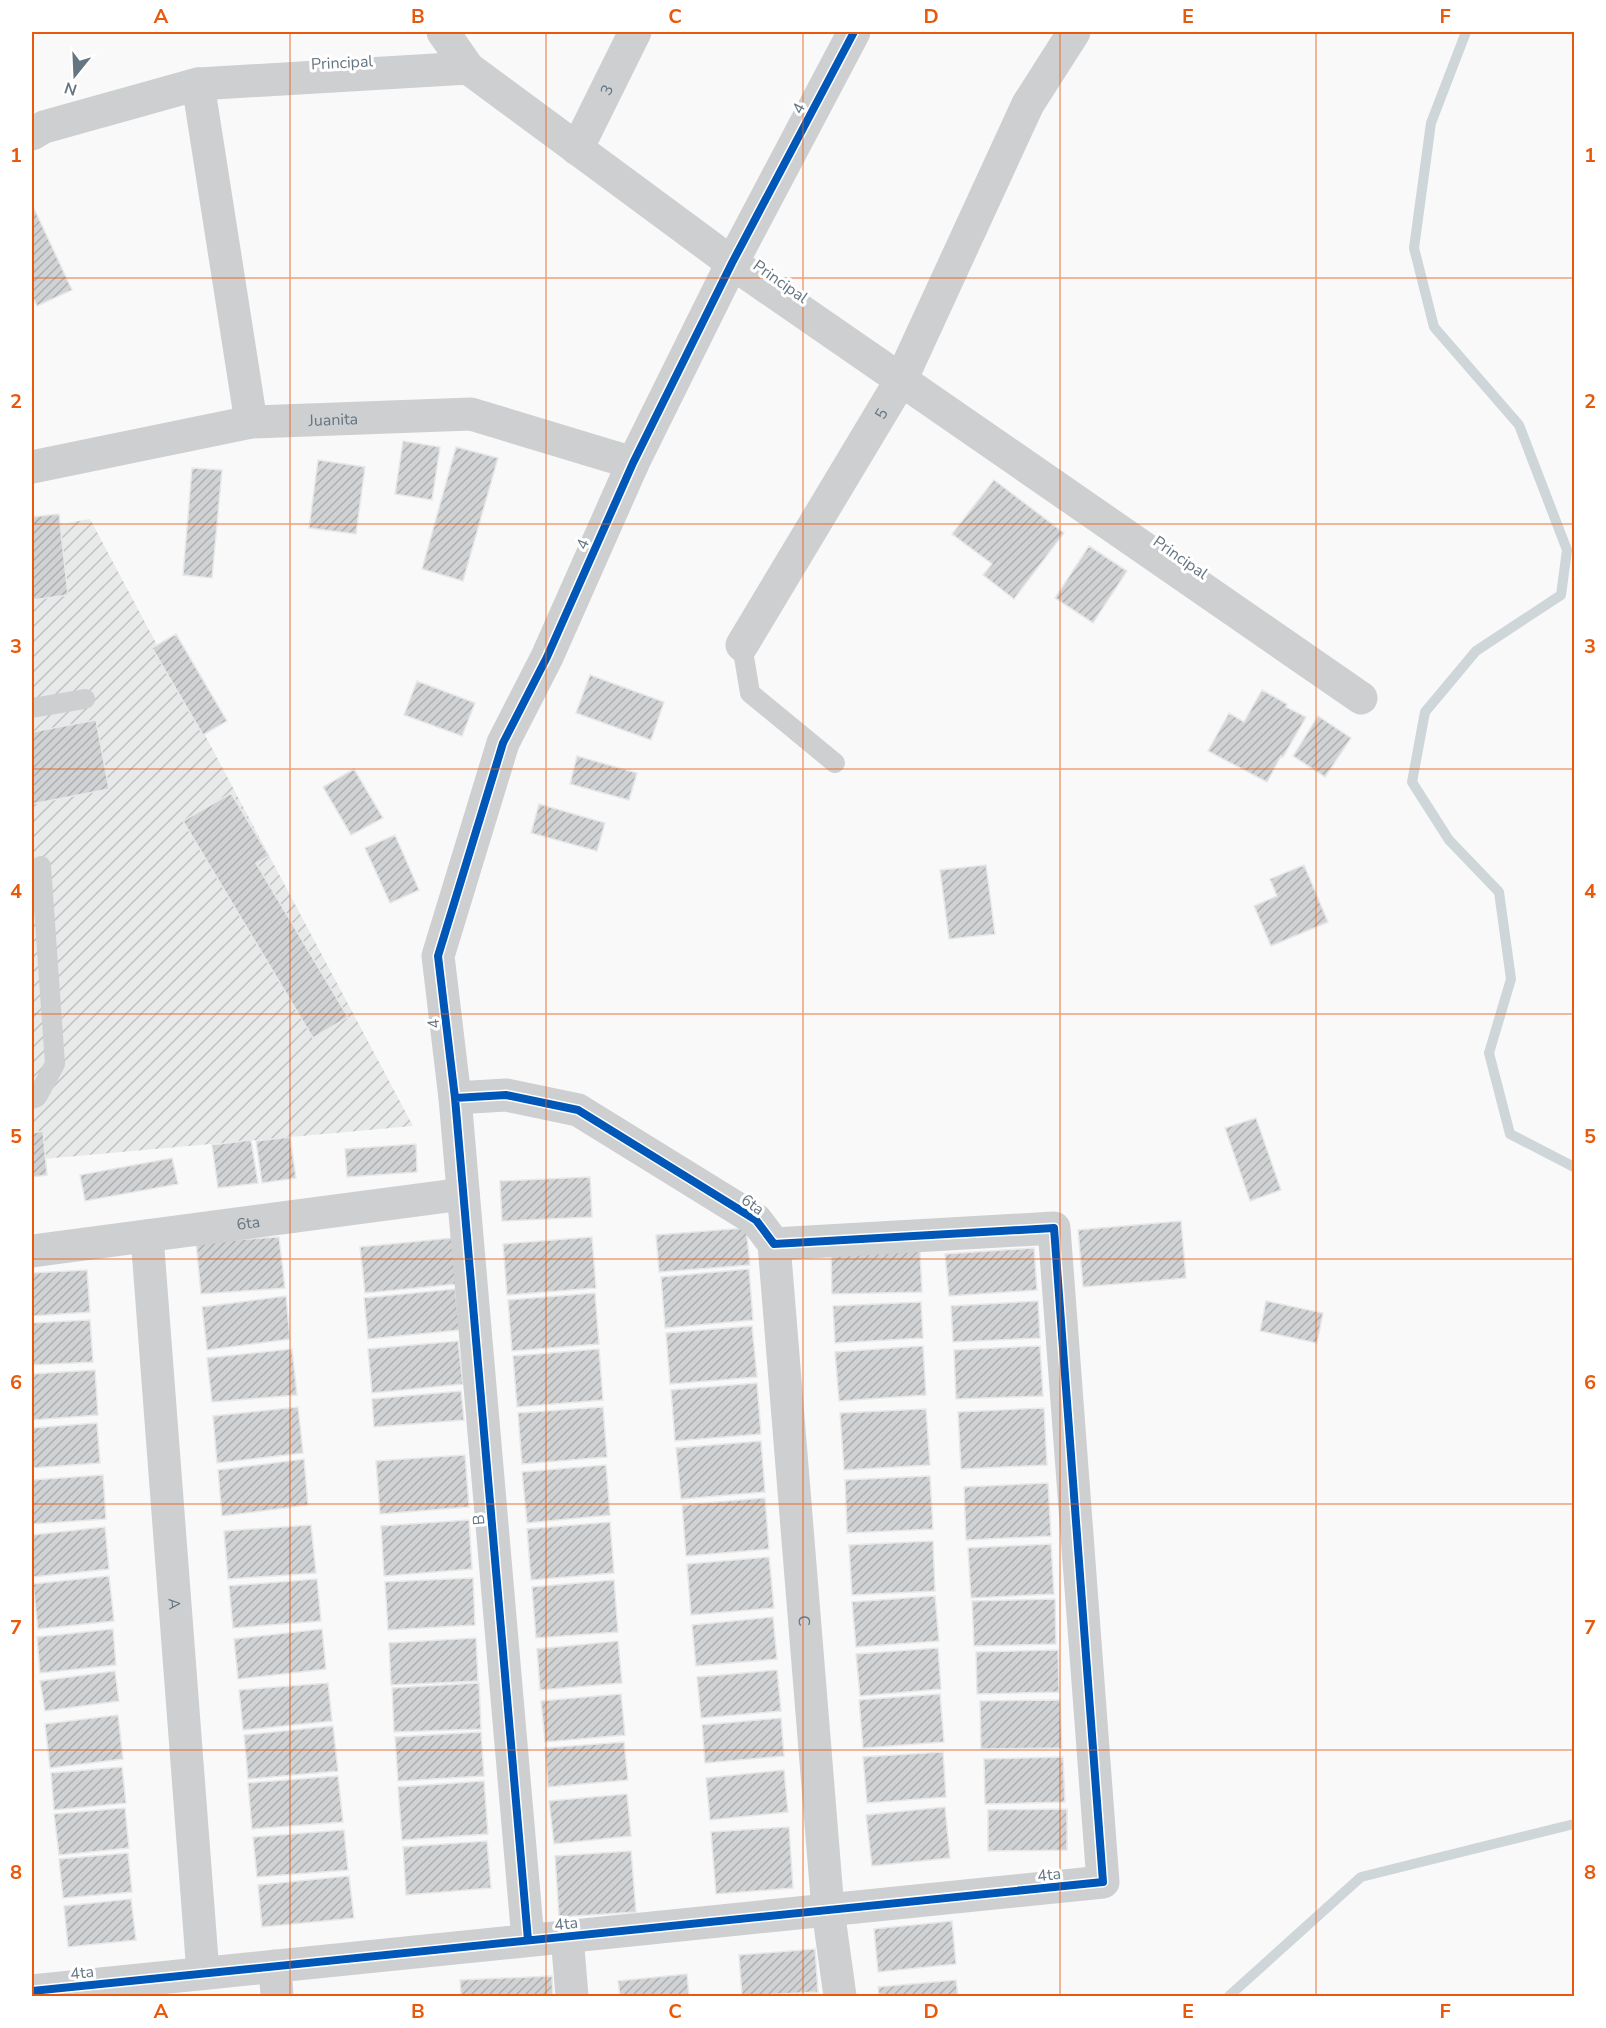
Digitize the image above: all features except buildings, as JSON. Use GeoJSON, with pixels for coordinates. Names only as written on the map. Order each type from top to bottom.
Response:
{"type":"FeatureCollection","features":[{"type":"Feature","properties":{"kind":"street"},"geometry":{"type":"LineString","coordinates":[[443,32],[468,68]]}},
{"type":"Feature","properties":{"kind":"street","name":"3"},"geometry":{"type":"LineString","coordinates":[[577,149],[635,32]]}},
{"type":"Feature","properties":{"kind":"street","name":"4"},"geometry":{"type":"LineString","coordinates":[[455,1098],[438,956],[503,743],[547,657],[633,463],[732,264],[854,32]]}},
{"type":"Feature","properties":{"kind":"street","name":"5"},"geometry":{"type":"LineString","coordinates":[[742,645],[901,380],[1028,104],[1074,32]]}},
{"type":"Feature","properties":{"kind":"street","name":"Principal"},"geometry":{"type":"LineString","coordinates":[[32,134],[44,127],[198,84],[468,68],[732,264],[1361,698]]}},
{"type":"Feature","properties":{"kind":"street"},"geometry":{"type":"LineString","coordinates":[[198,84],[251,422]]}},
{"type":"Feature","properties":{"kind":"street","name":"Juanita"},"geometry":{"type":"LineString","coordinates":[[32,467],[251,422],[471,414],[633,463]]}},
{"type":"Feature","properties":{"kind":"street","name":"6ta"},"geometry":{"type":"LineString","coordinates":[[455,1098],[506,1095],[578,1110],[756,1220],[774,1244]]}},
{"type":"Feature","properties":{"kind":"street","name":"B"},"geometry":{"type":"LineString","coordinates":[[455,1098],[528,1940]]}},
{"type":"Feature","properties":{"kind":"street","name":"6ta"},"geometry":{"type":"LineString","coordinates":[[32,1251],[463,1194]]}},
{"type":"Feature","properties":{"kind":"street","name":"4ta"},"geometry":{"type":"LineString","coordinates":[[32,1990],[203,1973],[276,1981],[528,1940],[1103,1882],[1054,1228],[774,1244]]}},
{"type":"Feature","properties":{"kind":"street","name":"A"},"geometry":{"type":"LineString","coordinates":[[147,1236],[203,1973]]}},
{"type":"Feature","properties":{"kind":"street","name":"C"},"geometry":{"type":"LineString","coordinates":[[774,1244],[828,1910],[840,1996]]}},
{"type":"Feature","properties":{"kind":"street"},"geometry":{"type":"LineString","coordinates":[[567,1936],[572,1996]]}},
{"type":"Feature","properties":{"kind":"lane","name":"5"},"geometry":{"type":"LineString","coordinates":[[742,645],[750,693],[835,763]]}},
{"type":"Feature","properties":{"kind":"lane"},"geometry":{"type":"LineString","coordinates":[[32,708],[85,699]]}},
{"type":"Feature","properties":{"kind":"lane"},"geometry":{"type":"LineString","coordinates":[[32,1099],[37,1097],[56,1064],[40,866]]}},
{"type":"Feature","properties":{"kind":"shaded area"},"geometry":{"type":"Polygon","coordinates":[[[90,519],[413,1126],[32,1160],[32,529],[90,519]]]}},
{"type":"Feature","properties":{"kind":"waterway"},"geometry":{"type":"LineString","coordinates":[[1466,32],[1431,123],[1414,248],[1434,327],[1519,425],[1567,550],[1561,595],[1476,651],[1425,712],[1412,782],[1449,840],[1499,892],[1511,979],[1489,1053],[1510,1134],[1574,1167]]}},
{"type":"Feature","properties":{"kind":"waterway"},"geometry":{"type":"LineString","coordinates":[[1229,1996],[1361,1877],[1574,1824]]}},
{"type":"Feature","properties":{"kind":"cycle path"},"geometry":{"type":"LineString","coordinates":[[528,1940],[455,1098],[438,956],[503,743],[547,657],[633,463],[732,263],[854,32]]}},
{"type":"Feature","properties":{"kind":"cycle path"},"geometry":{"type":"LineString","coordinates":[[32,1991],[1103,1882],[1054,1228],[774,1244],[756,1220],[578,1110],[506,1095],[455,1098]]}}]}
